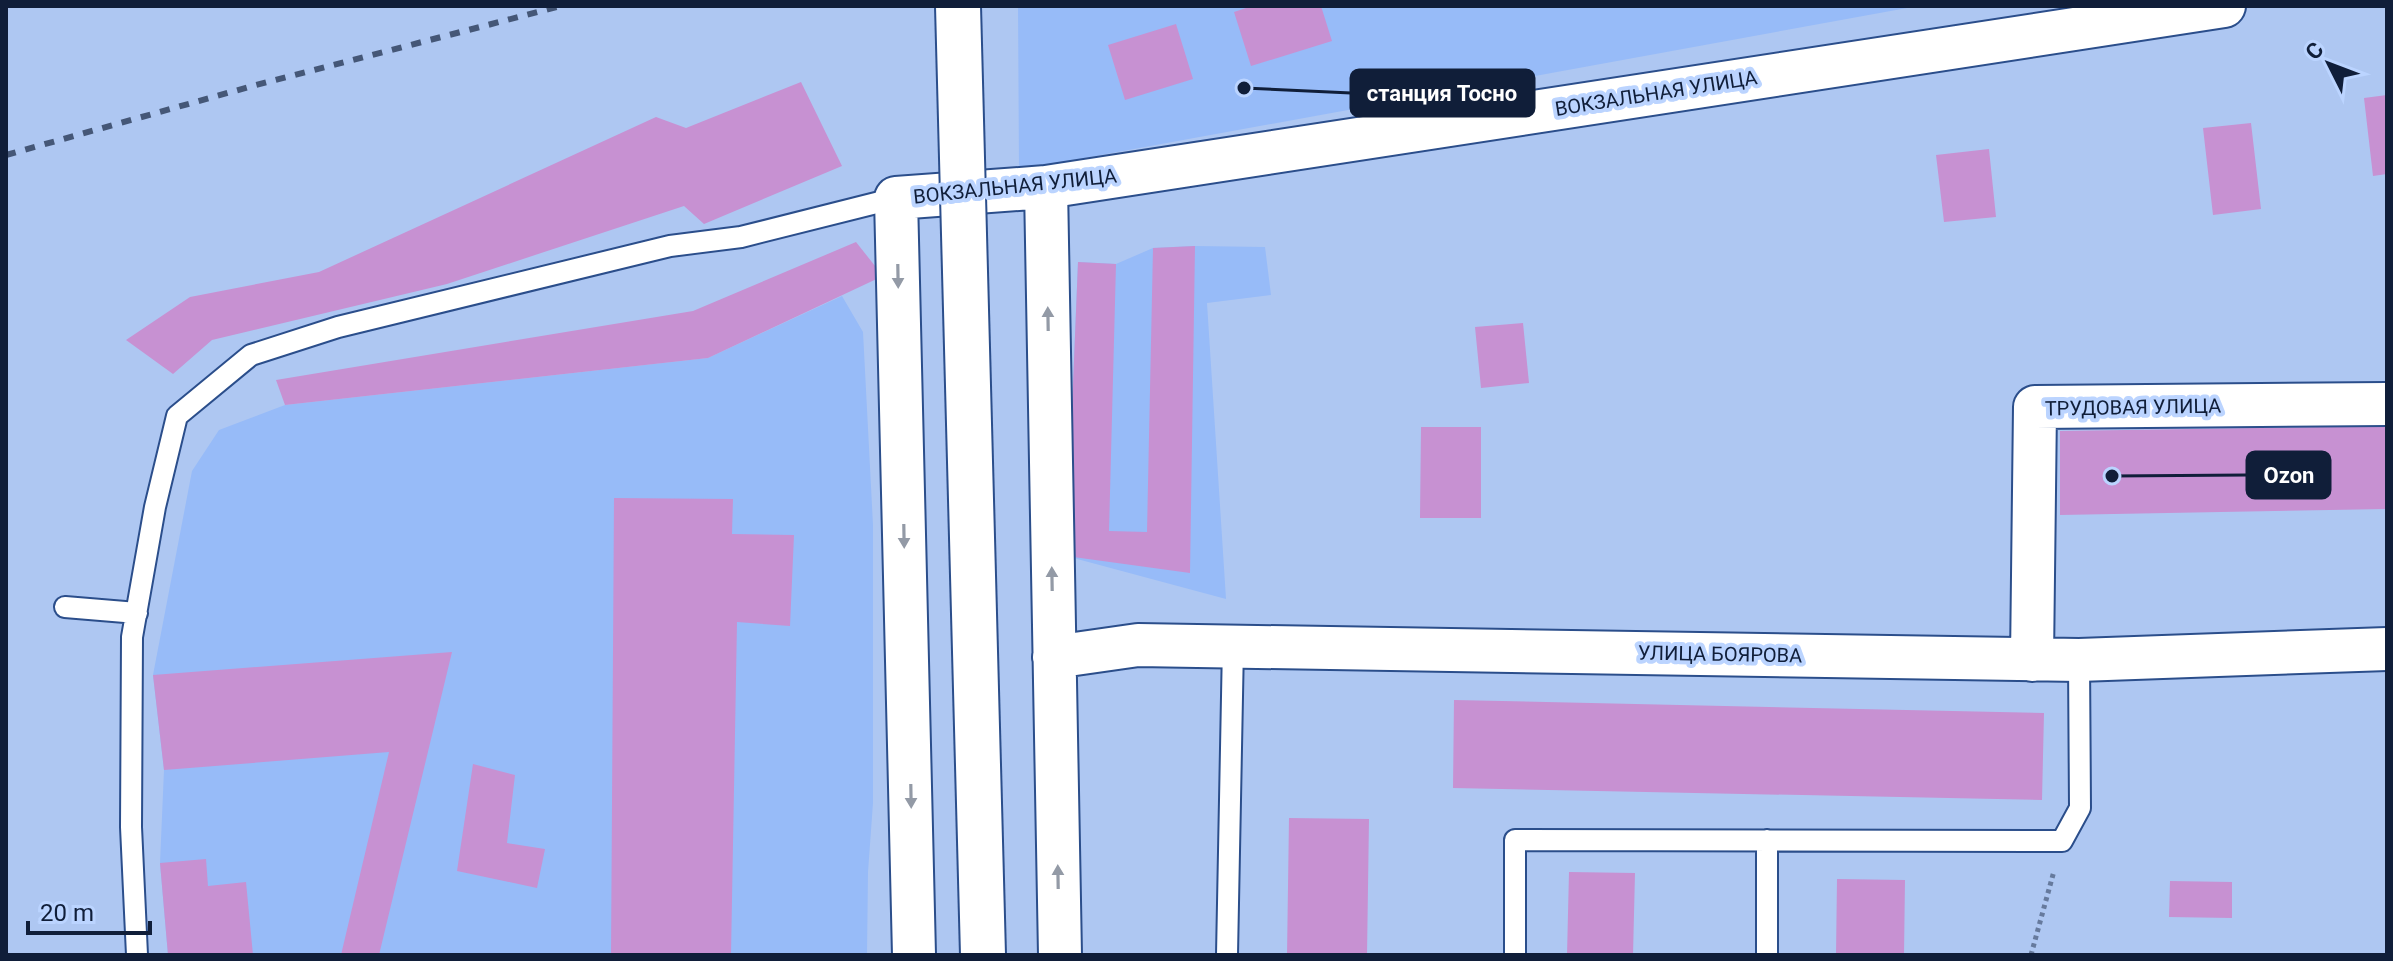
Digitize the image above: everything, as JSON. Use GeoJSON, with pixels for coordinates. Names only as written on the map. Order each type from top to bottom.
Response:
{"type":"FeatureCollection","features":[{"type":"Feature","properties":{"kind":"main road"},"geometry":{"type":"LineString","coordinates":[[958,6],[983,955]]}},
{"type":"Feature","properties":{"kind":"street","name":"ВОКЗАЛЬНАЯ УЛИЦА"},"geometry":{"type":"LineString","coordinates":[[896,198],[1046,187],[2224,6]]}},
{"type":"Feature","properties":{"kind":"street"},"geometry":{"type":"LineString","coordinates":[[1046,187],[1060,955]]}},
{"type":"Feature","properties":{"kind":"street"},"geometry":{"type":"LineString","coordinates":[[896,198],[914,955]]}},
{"type":"Feature","properties":{"kind":"street","name":"ТРУДОВАЯ УЛИЦА"},"geometry":{"type":"LineString","coordinates":[[2032,660],[2035,407],[2387,404]]}},
{"type":"Feature","properties":{"kind":"street","name":"УЛИЦА БОЯРОВА"},"geometry":{"type":"LineString","coordinates":[[1054,657],[1138,645],[2032,660],[2387,649]]}},
{"type":"Feature","properties":{"kind":"lane"},"geometry":{"type":"LineString","coordinates":[[137,955],[131,827],[132,637],[155,507],[177,416],[251,355],[338,327],[654,249],[741,237],[896,198]]}},
{"type":"Feature","properties":{"kind":"lane"},"geometry":{"type":"LineString","coordinates":[[65,607],[137,613]]}},
{"type":"Feature","properties":{"kind":"lane"},"geometry":{"type":"LineString","coordinates":[[1227,955],[1233,645]]}},
{"type":"Feature","properties":{"kind":"lane"},"geometry":{"type":"LineString","coordinates":[[1515,955],[1515,840],[2062,841],[2080,808],[2079,660]]}},
{"type":"Feature","properties":{"kind":"lane"},"geometry":{"type":"LineString","coordinates":[[1767,840],[1767,955]]}},
{"type":"Feature","properties":{"kind":"path"},"geometry":{"type":"LineString","coordinates":[[2031,955],[2062,841]]}},
{"type":"Feature","properties":{"kind":"shaded area"},"geometry":{"type":"Polygon","coordinates":[[[1018,6],[1918,6],[1019,170],[1018,6]]]}},
{"type":"Feature","properties":{"kind":"shaded area"},"geometry":{"type":"Polygon","coordinates":[[[1265,247],[1271,295],[1207,303],[1226,599],[1066,556],[1078,262],[1116,264],[1153,248],[1265,247]]]}},
{"type":"Feature","properties":{"kind":"shaded area"},"geometry":{"type":"Polygon","coordinates":[[[842,296],[863,332],[873,525],[873,803],[867,955],[168,955],[160,863],[164,770],[153,675],[192,471],[219,430],[285,405],[708,358],[842,296]]]}},
{"type":"Feature","properties":{"kind":"building"},"geometry":{"type":"Polygon","coordinates":[[[1252,6],[1321,6],[1332,41],[1251,66],[1234,12],[1252,6]]]}},
{"type":"Feature","properties":{"kind":"building"},"geometry":{"type":"Polygon","coordinates":[[[1176,24],[1193,79],[1125,100],[1108,45],[1176,24]]]}},
{"type":"Feature","properties":{"kind":"building"},"geometry":{"type":"Polygon","coordinates":[[[801,82],[842,166],[704,224],[684,206],[447,284],[212,340],[173,374],[126,340],[190,297],[319,272],[656,117],[686,128],[801,82]]]}},
{"type":"Feature","properties":{"kind":"building"},"geometry":{"type":"Polygon","coordinates":[[[2387,95],[2387,174],[2373,176],[2364,98],[2387,95]]]}},
{"type":"Feature","properties":{"kind":"building"},"geometry":{"type":"Polygon","coordinates":[[[2251,123],[2261,209],[2213,215],[2203,128],[2251,123]]]}},
{"type":"Feature","properties":{"kind":"building"},"geometry":{"type":"Polygon","coordinates":[[[1989,149],[1996,217],[1944,222],[1936,155],[1989,149]]]}},
{"type":"Feature","properties":{"kind":"building"},"geometry":{"type":"Polygon","coordinates":[[[856,242],[883,276],[708,358],[285,405],[276,380],[693,311],[856,242]]]}},
{"type":"Feature","properties":{"kind":"building"},"geometry":{"type":"Polygon","coordinates":[[[1195,246],[1190,573],[1066,556],[1078,262],[1116,264],[1109,531],[1147,532],[1153,248],[1195,246]]]}},
{"type":"Feature","properties":{"kind":"building"},"geometry":{"type":"Polygon","coordinates":[[[1523,323],[1529,383],[1481,388],[1475,327],[1523,323]]]}},
{"type":"Feature","properties":{"kind":"building"},"geometry":{"type":"Polygon","coordinates":[[[2387,426],[2387,509],[2060,515],[2060,431],[2387,426]]]}},
{"type":"Feature","properties":{"kind":"building"},"geometry":{"type":"Polygon","coordinates":[[[1421,427],[1481,427],[1481,518],[1420,518],[1421,427]]]}},
{"type":"Feature","properties":{"kind":"building"},"geometry":{"type":"Polygon","coordinates":[[[614,498],[733,499],[732,534],[794,535],[790,626],[737,622],[731,955],[611,955],[614,498]]]}},
{"type":"Feature","properties":{"kind":"building"},"geometry":{"type":"Polygon","coordinates":[[[452,652],[379,955],[341,955],[389,752],[164,770],[153,675],[452,652]]]}},
{"type":"Feature","properties":{"kind":"building"},"geometry":{"type":"Polygon","coordinates":[[[1454,700],[2044,713],[2042,800],[1453,788],[1454,700]]]}},
{"type":"Feature","properties":{"kind":"building"},"geometry":{"type":"Polygon","coordinates":[[[473,764],[515,775],[507,843],[545,849],[537,888],[457,871],[473,764]]]}},
{"type":"Feature","properties":{"kind":"building"},"geometry":{"type":"Polygon","coordinates":[[[1289,818],[1369,819],[1367,955],[1287,955],[1289,818]]]}},
{"type":"Feature","properties":{"kind":"building"},"geometry":{"type":"Polygon","coordinates":[[[206,859],[208,886],[246,882],[253,955],[168,955],[160,863],[206,859]]]}},
{"type":"Feature","properties":{"kind":"building"},"geometry":{"type":"Polygon","coordinates":[[[1569,872],[1635,873],[1633,955],[1567,955],[1569,872]]]}},
{"type":"Feature","properties":{"kind":"building"},"geometry":{"type":"Polygon","coordinates":[[[1837,879],[1905,880],[1904,955],[1836,955],[1837,879]]]}},
{"type":"Feature","properties":{"kind":"building"},"geometry":{"type":"Polygon","coordinates":[[[2170,881],[2232,882],[2232,918],[2169,917],[2170,881]]]}},
{"type":"Feature","properties":{"kind":"railway"},"geometry":{"type":"LineString","coordinates":[[6,155],[256,85],[561,6]]}},
{"type":"Feature","properties":{"kind":"place","name":"станция Тосно"},"geometry":{"type":"Point","coordinates":[1244,88]}},
{"type":"Feature","properties":{"kind":"place","name":"Ozon"},"geometry":{"type":"Point","coordinates":[2112,476]}}]}
